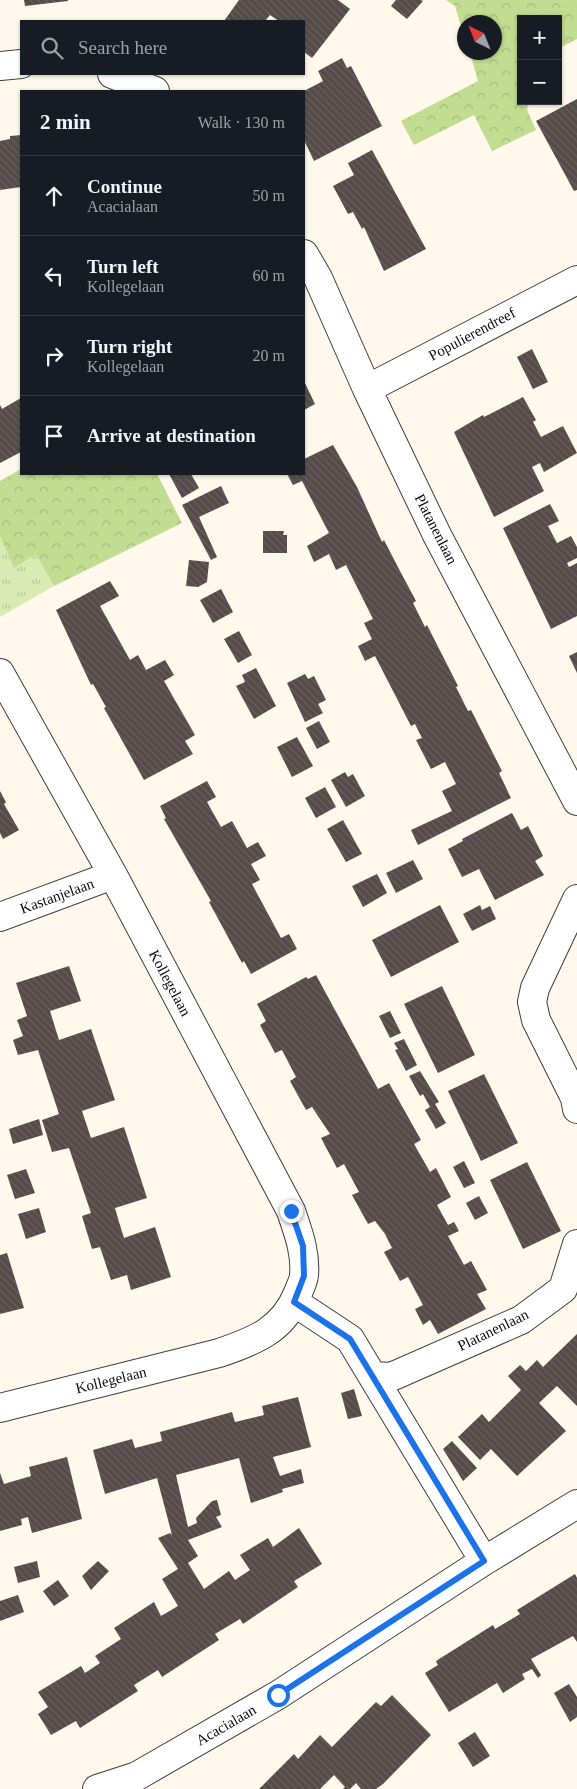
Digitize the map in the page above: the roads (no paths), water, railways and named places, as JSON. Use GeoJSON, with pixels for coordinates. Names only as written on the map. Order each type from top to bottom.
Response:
{"type":"FeatureCollection","features":[{"type":"Feature","properties":{"kind":"street"},"geometry":{"type":"LineString","coordinates":[[0,66],[20,64]]}},
{"type":"Feature","properties":{"kind":"street"},"geometry":{"type":"LineString","coordinates":[[115,75],[152,90]]}},
{"type":"Feature","properties":{"kind":"street","name":"Platanenlaan"},"geometry":{"type":"LineString","coordinates":[[305,256],[318,278],[367,389],[437,535],[577,801]]}},
{"type":"Feature","properties":{"kind":"street","name":"Populierendreef"},"geometry":{"type":"LineString","coordinates":[[367,389],[577,280]]}},
{"type":"Feature","properties":{"kind":"street","name":"Kollegelaan"},"geometry":{"type":"LineString","coordinates":[[0,673],[113,875],[291,1211],[303,1246],[304,1276],[294,1302],[274,1328],[254,1342],[219,1353],[0,1408]]}},
{"type":"Feature","properties":{"kind":"street","name":"Kastanjelaan"},"geometry":{"type":"LineString","coordinates":[[0,917],[113,875]]}},
{"type":"Feature","properties":{"kind":"street"},"geometry":{"type":"LineString","coordinates":[[577,899],[535,988],[532,1002],[536,1020],[575,1098],[577,1109]]}},
{"type":"Feature","properties":{"kind":"street","name":"Platanenlaan"},"geometry":{"type":"LineString","coordinates":[[374,1376],[391,1377],[521,1320],[563,1289],[577,1244]]}},
{"type":"Feature","properties":{"kind":"street"},"geometry":{"type":"LineString","coordinates":[[294,1302],[350,1339],[484,1561]]}},
{"type":"Feature","properties":{"kind":"street","name":"Acacialaan"},"geometry":{"type":"LineString","coordinates":[[97,1789],[137,1776],[278,1695],[484,1561],[577,1504]]}}]}
